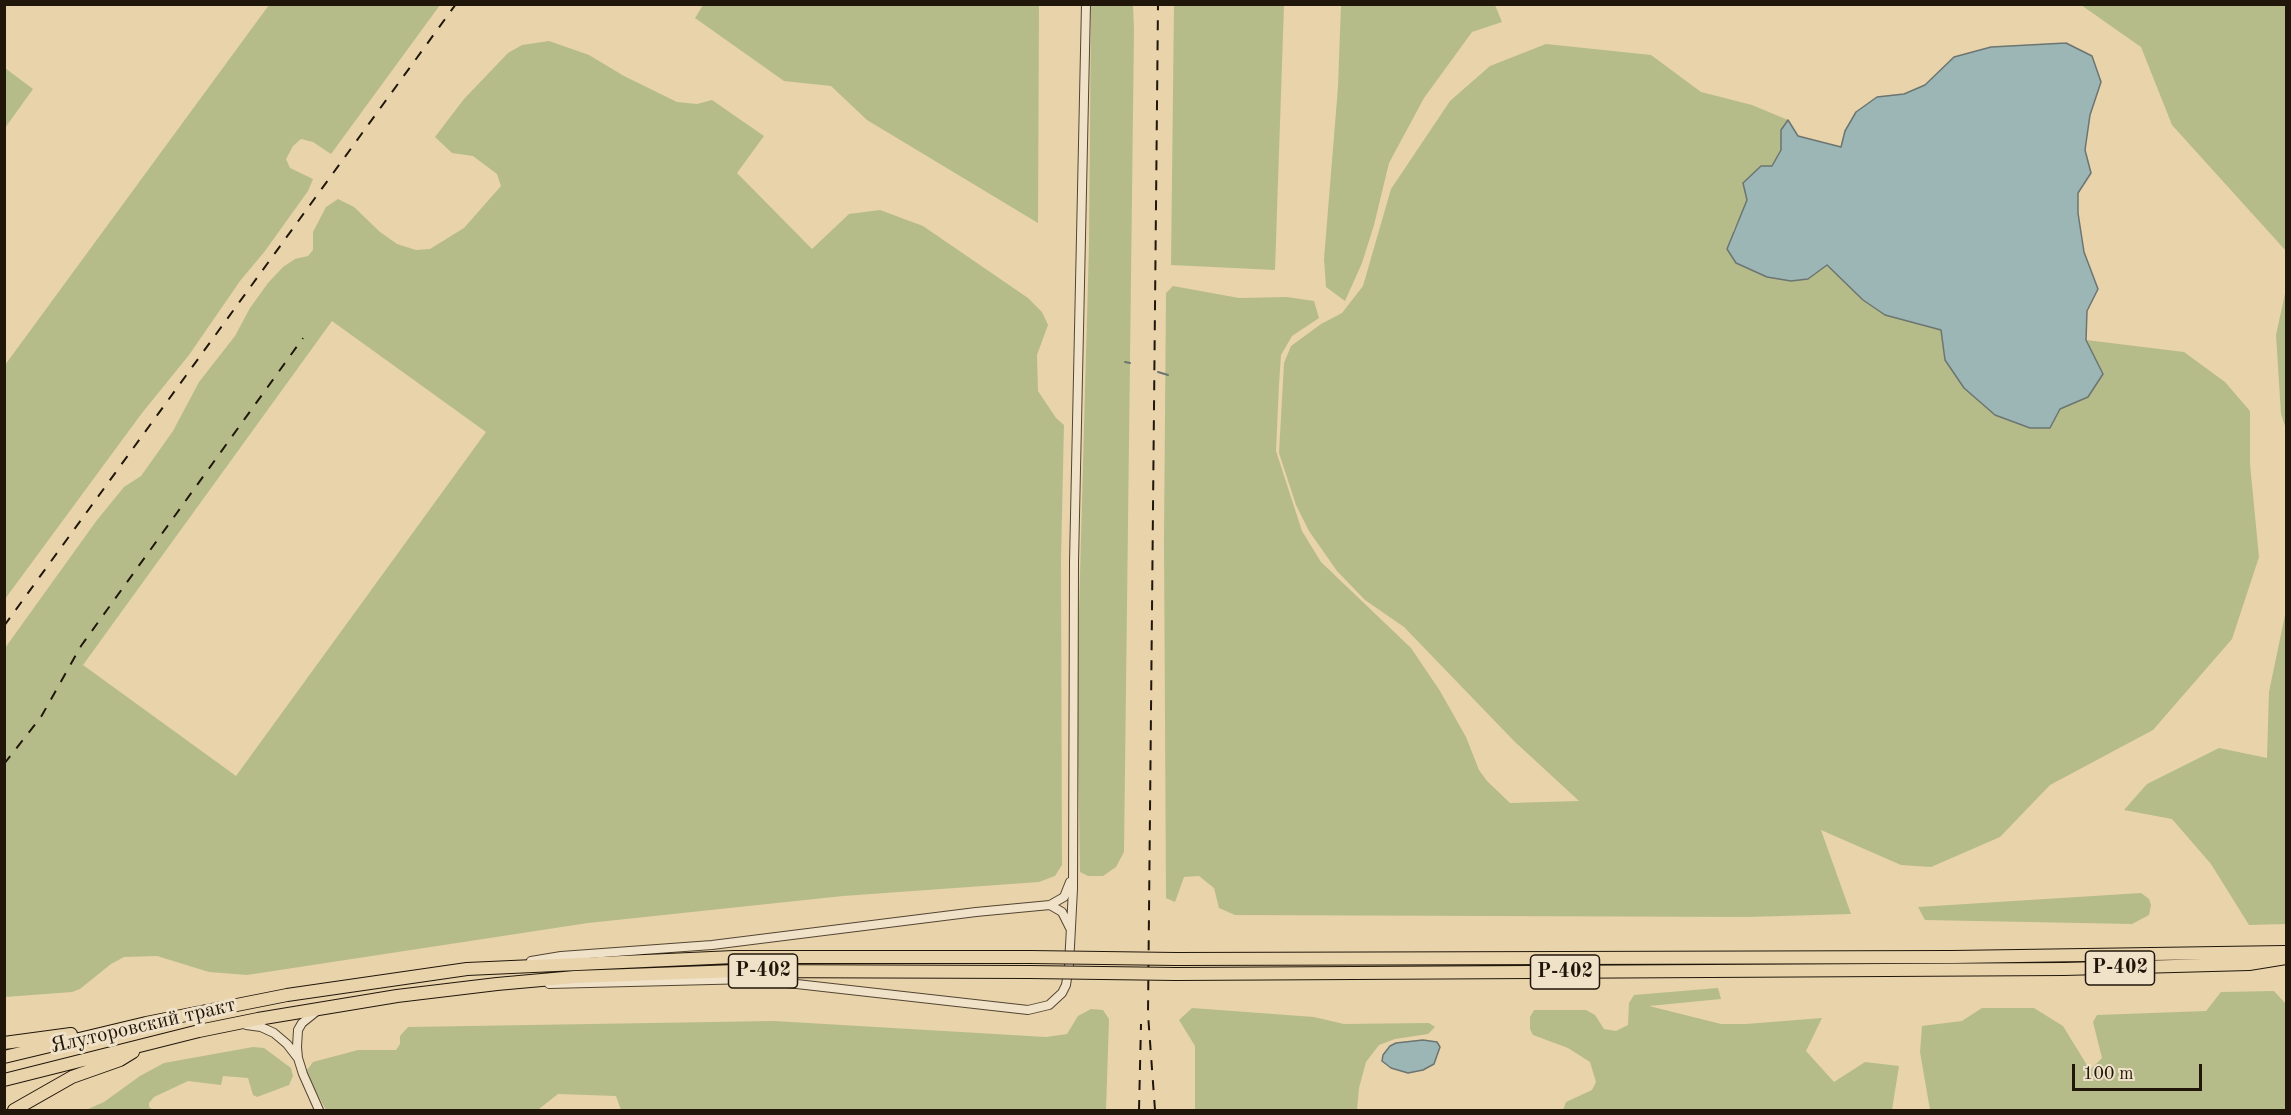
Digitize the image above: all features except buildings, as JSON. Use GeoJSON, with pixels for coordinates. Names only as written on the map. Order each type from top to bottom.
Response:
{"type":"FeatureCollection","features":[{"type":"Feature","properties":{"kind":"main road","name":"Р-402"},"geometry":{"type":"LineString","coordinates":[[497,967],[734,957],[1176,959],[1906,957],[2286,952]]}},
{"type":"Feature","properties":{"kind":"main road","name":"Р-402"},"geometry":{"type":"LineString","coordinates":[[323,1008],[497,984],[575,977],[735,971],[1176,974],[2064,969],[2249,964],[2286,958]]}},
{"type":"Feature","properties":{"kind":"main road","name":"Ялуторовский тракт"},"geometry":{"type":"LineString","coordinates":[[4,1057],[146,1023],[287,995],[434,973],[497,967]]}},
{"type":"Feature","properties":{"kind":"main road","name":"Ялуторовский тракт"},"geometry":{"type":"LineString","coordinates":[[4,1080],[230,1025],[323,1008]]}},
{"type":"Feature","properties":{"kind":"main road"},"geometry":{"type":"LineString","coordinates":[[4,1043],[146,1023]]}},
{"type":"Feature","properties":{"kind":"main road"},"geometry":{"type":"LineString","coordinates":[[46,1047],[97,1030]]}},
{"type":"Feature","properties":{"kind":"main road"},"geometry":{"type":"LineString","coordinates":[[14,1110],[64,1082],[120,1060],[147,1044]]}},
{"type":"Feature","properties":{"kind":"street"},"geometry":{"type":"LineString","coordinates":[[497,984],[567,985],[752,979],[1028,1010],[1049,1005],[1062,993],[1068,978],[1071,943],[1074,550],[1086,4]]}},
{"type":"Feature","properties":{"kind":"street"},"geometry":{"type":"LineString","coordinates":[[497,967],[561,956],[712,945],[1050,905],[1058,902],[1068,891],[1072,848]]}},
{"type":"Feature","properties":{"kind":"street"},"geometry":{"type":"LineString","coordinates":[[1050,905],[1065,916],[1070,927],[1071,943]]}},
{"type":"Feature","properties":{"kind":"street"},"geometry":{"type":"LineString","coordinates":[[297,1058],[298,1030],[309,1017],[323,1008]]}},
{"type":"Feature","properties":{"kind":"street"},"geometry":{"type":"LineString","coordinates":[[230,1025],[261,1027],[269,1030],[287,1044],[297,1058],[319,1110]]}},
{"type":"Feature","properties":{"kind":"green space"},"geometry":{"type":"Polygon","coordinates":[[[269,5],[440,5],[331,154],[313,142],[301,139],[293,146],[286,159],[290,168],[313,179],[308,191],[265,251],[240,281],[189,355],[142,413],[5,599],[5,365],[269,5]]]}},
{"type":"Feature","properties":{"kind":"green space"},"geometry":{"type":"Polygon","coordinates":[[[703,5],[1039,5],[1038,223],[867,120],[831,86],[784,81],[695,18],[703,5]]]}},
{"type":"Feature","properties":{"kind":"green space"},"geometry":{"type":"Polygon","coordinates":[[[1091,5],[1133,5],[1134,30],[1124,852],[1116,867],[1103,876],[1088,876],[1080,872],[1077,683],[1089,244],[1091,5]]]}},
{"type":"Feature","properties":{"kind":"green space"},"geometry":{"type":"Polygon","coordinates":[[[1174,5],[1284,5],[1275,270],[1171,265],[1174,5]]]}},
{"type":"Feature","properties":{"kind":"green space"},"geometry":{"type":"Polygon","coordinates":[[[1341,5],[1495,5],[1502,22],[1472,32],[1424,98],[1389,163],[1362,263],[1345,301],[1326,287],[1324,259],[1338,87],[1341,5]]]}},
{"type":"Feature","properties":{"kind":"green space"},"geometry":{"type":"Polygon","coordinates":[[[2081,5],[2286,5],[2286,251],[2172,125],[2141,47],[2081,5]]]}},
{"type":"Feature","properties":{"kind":"green space"},"geometry":{"type":"Polygon","coordinates":[[[549,41],[589,55],[624,76],[677,102],[697,104],[712,100],[764,136],[737,173],[812,249],[849,214],[880,210],[923,226],[1028,298],[1042,312],[1048,325],[1037,355],[1038,391],[1056,418],[1064,425],[1061,559],[1062,865],[1055,876],[1039,882],[843,896],[588,923],[247,975],[209,972],[157,956],[124,957],[111,964],[80,989],[72,992],[5,997],[5,648],[97,520],[124,487],[141,476],[173,431],[199,382],[235,336],[250,308],[268,283],[283,267],[295,259],[308,256],[313,250],[313,232],[326,207],[338,199],[354,207],[380,232],[397,244],[416,250],[430,249],[464,228],[501,186],[497,174],[473,156],[452,153],[435,137],[464,99],[508,53],[522,45],[549,41]],[[332,321],[83,665],[236,776],[486,432],[332,321]]]}},
{"type":"Feature","properties":{"kind":"green space"},"geometry":{"type":"Polygon","coordinates":[[[1546,44],[1651,55],[1701,92],[1752,105],[1788,120],[1781,130],[1781,150],[1772,167],[1748,200],[1733,231],[1736,263],[1808,279],[1826,265],[1941,330],[1945,360],[2060,409],[2088,397],[2103,374],[2086,340],[2184,352],[2225,382],[2250,411],[2250,464],[2259,557],[2232,639],[2153,730],[2050,785],[2000,837],[1931,867],[1901,865],[1821,830],[1851,914],[1747,917],[1235,915],[1219,908],[1214,888],[1199,876],[1184,877],[1175,902],[1166,898],[1164,539],[1166,293],[1173,286],[1239,298],[1287,297],[1314,301],[1319,318],[1292,336],[1281,355],[1279,385],[1276,451],[1302,531],[1321,562],[1411,648],[1440,691],[1466,737],[1479,770],[1487,781],[1510,803],[1579,801],[1514,741],[1404,627],[1365,600],[1337,571],[1309,531],[1296,505],[1279,453],[1284,363],[1291,346],[1321,324],[1342,313],[1363,286],[1391,189],[1450,101],[1490,66],[1546,44]]]}},
{"type":"Feature","properties":{"kind":"green space"},"geometry":{"type":"Polygon","coordinates":[[[5,68],[33,89],[5,128],[5,68]]]}},
{"type":"Feature","properties":{"kind":"green space"},"geometry":{"type":"Polygon","coordinates":[[[2286,289],[2286,429],[2281,414],[2276,335],[2286,289]]]}},
{"type":"Feature","properties":{"kind":"green space"},"geometry":{"type":"Polygon","coordinates":[[[2286,610],[2286,924],[2249,925],[2211,864],[2172,819],[2124,810],[2147,784],[2219,748],[2267,758],[2269,692],[2286,610]]]}},
{"type":"Feature","properties":{"kind":"green space"},"geometry":{"type":"Polygon","coordinates":[[[2141,893],[2149,899],[2151,905],[2149,915],[2132,924],[1925,920],[1918,907],[2141,893]]]}},
{"type":"Feature","properties":{"kind":"green space"},"geometry":{"type":"Polygon","coordinates":[[[1718,988],[1721,999],[1649,1006],[1721,1024],[1822,1018],[1806,1051],[1834,1082],[1865,1062],[1899,1066],[1892,1110],[1563,1110],[1566,1102],[1592,1090],[1596,1082],[1590,1062],[1568,1048],[1533,1035],[1530,1029],[1530,1017],[1534,1010],[1586,1010],[1595,1015],[1604,1029],[1616,1031],[1628,1025],[1629,1003],[1634,995],[1718,988]]]}},
{"type":"Feature","properties":{"kind":"green space"},"geometry":{"type":"Polygon","coordinates":[[[2274,991],[2286,1004],[2286,1110],[1930,1110],[1920,1052],[1922,1026],[1962,1021],[1982,1008],[2034,1008],[2063,1026],[2090,1070],[2102,1058],[2093,1022],[2097,1015],[2206,1011],[2221,992],[2274,991]]]}},
{"type":"Feature","properties":{"kind":"green space"},"geometry":{"type":"Polygon","coordinates":[[[1192,1008],[1314,1017],[1344,1024],[1429,1023],[1435,1027],[1428,1034],[1395,1039],[1379,1045],[1366,1062],[1359,1088],[1357,1110],[1195,1110],[1195,1046],[1179,1020],[1192,1008]]]}},
{"type":"Feature","properties":{"kind":"green space"},"geometry":{"type":"Polygon","coordinates":[[[1091,1009],[1103,1010],[1109,1019],[1106,1110],[621,1110],[616,1096],[558,1094],[539,1109],[326,1110],[307,1076],[307,1070],[313,1062],[358,1050],[396,1050],[400,1044],[400,1036],[408,1027],[774,1021],[1046,1037],[1067,1034],[1078,1016],[1091,1009]]]}},
{"type":"Feature","properties":{"kind":"green space"},"geometry":{"type":"Polygon","coordinates":[[[253,1047],[264,1048],[291,1068],[293,1076],[289,1085],[257,1097],[253,1095],[248,1078],[223,1076],[221,1085],[188,1081],[154,1097],[149,1103],[149,1107],[153,1110],[86,1110],[104,1102],[140,1076],[164,1063],[253,1047]]]}},
{"type":"Feature","properties":{"kind":"water"},"geometry":{"type":"Polygon","coordinates":[[[2066,43],[2092,56],[2101,82],[2090,115],[2085,150],[2091,173],[2078,193],[2078,213],[2084,252],[2098,289],[2087,311],[2086,340],[2103,374],[2088,397],[2060,409],[2050,428],[2030,428],[1995,415],[1964,388],[1945,360],[1941,330],[1885,315],[1863,300],[1827,265],[1808,279],[1791,281],[1767,277],[1736,263],[1727,249],[1747,200],[1743,183],[1761,166],[1772,166],[1781,150],[1781,130],[1788,120],[1798,136],[1841,147],[1845,131],[1856,112],[1877,97],[1904,94],[1925,85],[1954,57],[1991,47],[2066,43]]]}},
{"type":"Feature","properties":{"kind":"water"},"geometry":{"type":"Polygon","coordinates":[[[1423,1040],[1437,1042],[1440,1047],[1434,1064],[1423,1070],[1408,1073],[1391,1068],[1382,1061],[1383,1055],[1390,1046],[1396,1043],[1423,1040]]]}},
{"type":"Feature","properties":{"kind":"waterway"},"geometry":{"type":"LineString","coordinates":[[1125,362],[1130,363]]}},
{"type":"Feature","properties":{"kind":"waterway"},"geometry":{"type":"LineString","coordinates":[[1158,372],[1168,375]]}},
{"type":"Feature","properties":{"kind":"railway"},"geometry":{"type":"LineString","coordinates":[[4,626],[456,4]]}},
{"type":"Feature","properties":{"kind":"railway"},"geometry":{"type":"LineString","coordinates":[[1155,1110],[1148,1014],[1158,4]]}},
{"type":"Feature","properties":{"kind":"railway"},"geometry":{"type":"LineString","coordinates":[[4,764],[41,717],[81,646],[303,338]]}},
{"type":"Feature","properties":{"kind":"railway"},"geometry":{"type":"LineString","coordinates":[[1139,1110],[1141,1024]]}}]}
